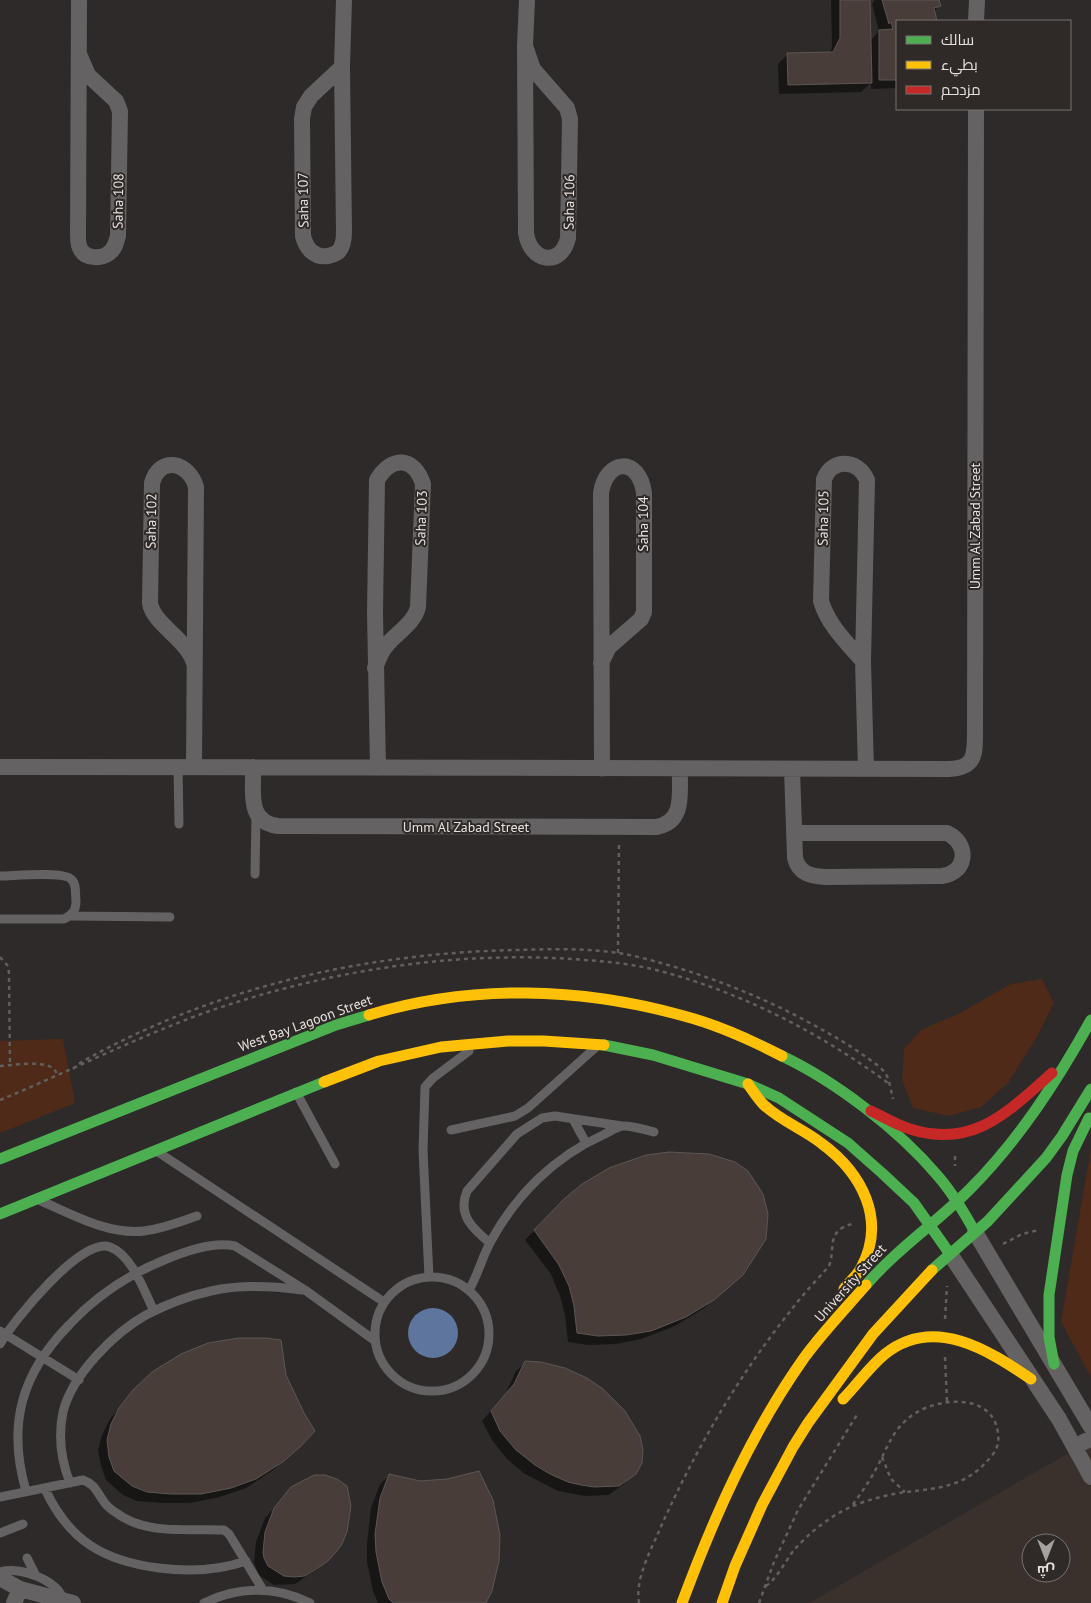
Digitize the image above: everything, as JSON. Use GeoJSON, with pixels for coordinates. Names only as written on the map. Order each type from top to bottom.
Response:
{"type":"FeatureCollection","features":[{"type":"Feature","properties":{"kind":"main road","name":"West Bay Lagoon Street"},"geometry":{"type":"LineString","coordinates":[[0,1159],[336,1025],[417,1002],[518,992],[548,992],[638,1003],[695,1019],[786,1056],[808,1068],[871,1111],[923,1160],[942,1180],[975,1232]]}},
{"type":"Feature","properties":{"kind":"main road","name":"University Street"},"geometry":{"type":"LineString","coordinates":[[682,1603],[708,1534],[729,1488],[754,1441],[806,1357],[881,1269],[957,1201],[1002,1155],[1040,1108],[1091,1020]]}},
{"type":"Feature","properties":{"kind":"main road"},"geometry":{"type":"LineString","coordinates":[[0,1214],[296,1092],[379,1061],[440,1047],[483,1042],[544,1041],[599,1044],[653,1055],[748,1084],[779,1098],[848,1143],[903,1193],[930,1224],[950,1254]]}},
{"type":"Feature","properties":{"kind":"main road"},"geometry":{"type":"LineString","coordinates":[[871,1111],[909,1130],[928,1135],[954,1137],[967,1134],[999,1119],[1073,1054]]}},
{"type":"Feature","properties":{"kind":"main road"},"geometry":{"type":"LineString","coordinates":[[748,1084],[764,1105],[798,1127],[849,1166],[867,1196],[872,1223],[870,1242],[860,1270],[837,1297]]}},
{"type":"Feature","properties":{"kind":"main road"},"geometry":{"type":"LineString","coordinates":[[722,1603],[735,1566],[762,1504],[793,1447],[808,1424],[873,1334],[899,1304],[950,1254],[988,1221],[1046,1158],[1091,1089]]}},
{"type":"Feature","properties":{"kind":"main road"},"geometry":{"type":"LineString","coordinates":[[1054,1364],[1048,1321],[1067,1175],[1073,1152],[1091,1115]]}},
{"type":"Feature","properties":{"kind":"main road"},"geometry":{"type":"LineString","coordinates":[[0,1152],[23,1150]]}},
{"type":"Feature","properties":{"kind":"main road"},"geometry":{"type":"LineString","coordinates":[[806,1357],[827,1311]]}},
{"type":"Feature","properties":{"kind":"main road"},"geometry":{"type":"LineString","coordinates":[[808,1424],[828,1412],[841,1401],[855,1388],[878,1359],[892,1349],[910,1341],[932,1336],[944,1336],[969,1342],[998,1356],[1031,1379]]}},
{"type":"Feature","properties":{"kind":"street","name":"Saha 108"},"geometry":{"type":"LineString","coordinates":[[79,0],[79,54],[79,245],[80,250],[89,256],[102,256],[109,254],[118,236],[120,111],[116,101],[88,75],[79,54]]}},
{"type":"Feature","properties":{"kind":"street","name":"Saha 107"},"geometry":{"type":"LineString","coordinates":[[342,67],[311,96],[304,106],[302,118],[303,236],[306,246],[314,254],[320,256],[333,255],[338,252],[342,246],[344,232],[342,67],[344,0]]}},
{"type":"Feature","properties":{"kind":"street","name":"Saha 106"},"geometry":{"type":"LineString","coordinates":[[525,46],[533,69],[567,108],[570,119],[568,238],[562,252],[552,257],[538,256],[533,252],[529,247],[526,233],[525,46],[527,0]]}},
{"type":"Feature","properties":{"kind":"street"},"geometry":{"type":"LineString","coordinates":[[976,20],[977,0]]}},
{"type":"Feature","properties":{"kind":"street","name":"Umm Al Zabad Street"},"geometry":{"type":"LineString","coordinates":[[0,766],[602,769],[960,768],[970,761],[974,755],[976,110]]}},
{"type":"Feature","properties":{"kind":"street","name":"Saha 103"},"geometry":{"type":"LineString","coordinates":[[376,668],[381,653],[414,618],[418,607],[422,484],[416,471],[402,463],[387,466],[377,480],[375,612],[376,668],[378,768]]}},
{"type":"Feature","properties":{"kind":"street","name":"Saha 105"},"geometry":{"type":"LineString","coordinates":[[863,661],[831,623],[821,601],[824,479],[827,472],[838,464],[860,469],[867,480],[863,661],[866,769]]}},
{"type":"Feature","properties":{"kind":"street","name":"Saha 102"},"geometry":{"type":"LineString","coordinates":[[186,766],[194,663],[196,487],[190,474],[185,469],[170,465],[161,467],[154,475],[152,483],[150,608],[188,649],[194,663]]}},
{"type":"Feature","properties":{"kind":"street","name":"Saha 104"},"geometry":{"type":"LineString","coordinates":[[601,663],[609,647],[636,624],[644,612],[644,493],[642,481],[638,474],[632,468],[623,466],[614,469],[607,475],[602,484],[601,493],[601,663],[602,769]]}},
{"type":"Feature","properties":{"kind":"street"},"geometry":{"type":"LineString","coordinates":[[253,766],[256,814]]}},
{"type":"Feature","properties":{"kind":"street","name":"Umm Al Zabad Street"},"geometry":{"type":"LineString","coordinates":[[256,814],[263,822],[278,826],[656,828],[670,822],[678,812],[680,769]]}},
{"type":"Feature","properties":{"kind":"street"},"geometry":{"type":"LineString","coordinates":[[792,769],[795,833],[797,864],[800,869],[814,876],[948,876],[961,864],[961,844],[954,836],[947,833],[795,833]]}},
{"type":"Feature","properties":{"kind":"street"},"geometry":{"type":"LineString","coordinates":[[975,1232],[1091,1427]]}},
{"type":"Feature","properties":{"kind":"street"},"geometry":{"type":"LineString","coordinates":[[950,1254],[1059,1419],[1091,1477]]}},
{"type":"Feature","properties":{"kind":"street"},"geometry":{"type":"LineString","coordinates":[[1075,1447],[1091,1438]]}},
{"type":"Feature","properties":{"kind":"street"},"geometry":{"type":"LineString","coordinates":[[0,1578],[17,1596],[69,1602]]}},
{"type":"Feature","properties":{"kind":"lane"},"geometry":{"type":"LineString","coordinates":[[179,824],[186,766]]}},
{"type":"Feature","properties":{"kind":"lane"},"geometry":{"type":"LineString","coordinates":[[255,874],[256,814]]}},
{"type":"Feature","properties":{"kind":"lane"},"geometry":{"type":"LineString","coordinates":[[0,876],[60,875],[70,878],[75,885],[76,907],[71,916]]}},
{"type":"Feature","properties":{"kind":"lane"},"geometry":{"type":"LineString","coordinates":[[0,919],[64,919],[71,916],[170,917]]}},
{"type":"Feature","properties":{"kind":"lane"},"geometry":{"type":"LineString","coordinates":[[429,1277],[423,1150],[425,1087],[442,1070],[483,1042]]}},
{"type":"Feature","properties":{"kind":"lane"},"geometry":{"type":"LineString","coordinates":[[452,1130],[515,1116],[528,1108],[599,1044]]}},
{"type":"Feature","properties":{"kind":"lane"},"geometry":{"type":"LineString","coordinates":[[296,1092],[335,1164]]}},
{"type":"Feature","properties":{"kind":"lane"},"geometry":{"type":"LineString","coordinates":[[490,1243],[476,1232],[465,1214],[463,1206],[467,1191],[517,1134],[548,1116],[654,1132]]}},
{"type":"Feature","properties":{"kind":"lane"},"geometry":{"type":"LineString","coordinates":[[573,1119],[586,1142]]}},
{"type":"Feature","properties":{"kind":"lane"},"geometry":{"type":"LineString","coordinates":[[469,1290],[479,1272],[490,1243],[507,1216],[533,1183],[586,1142],[623,1126]]}},
{"type":"Feature","properties":{"kind":"lane"},"geometry":{"type":"LineString","coordinates":[[155,1150],[384,1302]]}},
{"type":"Feature","properties":{"kind":"lane"},"geometry":{"type":"LineString","coordinates":[[36,1200],[116,1230],[146,1231],[197,1216]]}},
{"type":"Feature","properties":{"kind":"lane"},"geometry":{"type":"LineString","coordinates":[[26,1491],[18,1456],[18,1420],[26,1390],[42,1356],[83,1310],[107,1290],[134,1273],[177,1255],[216,1245],[229,1245],[241,1249],[305,1290],[374,1340]]}},
{"type":"Feature","properties":{"kind":"lane"},"geometry":{"type":"LineString","coordinates":[[0,1344],[3,1332],[30,1302],[52,1280],[97,1246],[109,1246],[120,1252],[128,1261],[154,1312]]}},
{"type":"Feature","properties":{"kind":"lane"},"geometry":{"type":"LineString","coordinates":[[429,1277],[444,1278],[469,1290],[480,1302],[487,1317],[490,1332],[488,1348],[482,1363],[472,1376],[459,1385],[444,1390],[428,1391],[412,1388],[398,1381],[386,1370],[378,1356],[374,1340],[374,1327],[378,1314],[390,1294],[404,1284],[418,1278],[429,1277]]}},
{"type":"Feature","properties":{"kind":"lane"},"geometry":{"type":"LineString","coordinates":[[70,1483],[62,1452],[61,1424],[68,1397],[105,1348],[124,1331],[154,1312],[189,1296],[213,1290],[261,1286],[305,1290]]}},
{"type":"Feature","properties":{"kind":"lane"},"geometry":{"type":"LineString","coordinates":[[3,1332],[79,1380]]}},
{"type":"Feature","properties":{"kind":"lane"},"geometry":{"type":"LineString","coordinates":[[0,1497],[83,1480],[90,1483],[96,1489],[103,1502],[114,1512],[139,1524],[168,1530],[224,1530],[229,1534],[262,1590]]}},
{"type":"Feature","properties":{"kind":"lane"},"geometry":{"type":"LineString","coordinates":[[46,1489],[60,1516],[81,1538],[102,1553],[129,1563],[173,1570],[194,1571],[212,1570],[246,1561]]}},
{"type":"Feature","properties":{"kind":"lane"},"geometry":{"type":"LineString","coordinates":[[0,1533],[23,1524]]}},
{"type":"Feature","properties":{"kind":"lane"},"geometry":{"type":"LineString","coordinates":[[27,1558],[36,1576]]}},
{"type":"Feature","properties":{"kind":"lane"},"geometry":{"type":"LineString","coordinates":[[0,1572],[11,1570],[36,1576],[47,1581],[69,1602]]}},
{"type":"Feature","properties":{"kind":"lane"},"geometry":{"type":"LineString","coordinates":[[204,1603],[221,1595],[241,1590],[262,1590],[296,1597],[310,1603]]}},
{"type":"Feature","properties":{"kind":"path"},"geometry":{"type":"LineString","coordinates":[[618,953],[619,827]]}},
{"type":"Feature","properties":{"kind":"path"},"geometry":{"type":"LineString","coordinates":[[0,956],[8,966],[9,973],[10,1066]]}},
{"type":"Feature","properties":{"kind":"path"},"geometry":{"type":"LineString","coordinates":[[0,1066],[43,1064],[56,1070],[58,1076]]}},
{"type":"Feature","properties":{"kind":"path"},"geometry":{"type":"LineString","coordinates":[[0,1100],[73,1070]]}},
{"type":"Feature","properties":{"kind":"path"},"geometry":{"type":"LineString","coordinates":[[639,1603],[638,1587],[642,1574],[668,1510],[697,1453],[736,1389],[792,1309],[829,1266],[832,1242],[835,1236],[848,1225],[872,1223]]}},
{"type":"Feature","properties":{"kind":"path"},"geometry":{"type":"LineString","coordinates":[[1003,1244],[1022,1234],[1045,1229],[1059,1229]]}},
{"type":"Feature","properties":{"kind":"path"},"geometry":{"type":"LineString","coordinates":[[945,1356],[947,1401]]}},
{"type":"Feature","properties":{"kind":"path"},"geometry":{"type":"LineString","coordinates":[[766,1586],[794,1550],[808,1536],[851,1507],[905,1492],[934,1490],[959,1482],[980,1468],[995,1453],[998,1445],[997,1427],[993,1417],[988,1410],[978,1405],[947,1401],[914,1414],[894,1432],[871,1478],[851,1507]]}},
{"type":"Feature","properties":{"kind":"path"},"geometry":{"type":"LineString","coordinates":[[759,1603],[774,1562],[798,1510],[830,1456],[860,1411]]}},
{"type":"Feature","properties":{"kind":"path"},"geometry":{"type":"LineString","coordinates":[[882,1456],[891,1478],[905,1492]]}},
{"type":"Feature","properties":{"kind":"shaded area"},"geometry":{"type":"Polygon","coordinates":[[[1042,979],[1054,1003],[1037,1037],[1008,1083],[981,1107],[949,1116],[913,1108],[902,1080],[904,1049],[921,1030],[958,1014],[1011,984],[1042,979]]]}},
{"type":"Feature","properties":{"kind":"shaded area"},"geometry":{"type":"Polygon","coordinates":[[[63,1039],[75,1103],[0,1133],[0,1041],[63,1039]]]}},
{"type":"Feature","properties":{"kind":"shaded area"},"geometry":{"type":"Polygon","coordinates":[[[1091,1149],[1091,1377],[1061,1322],[1091,1149]]]}},
{"type":"Feature","properties":{"kind":"shaded area"},"geometry":{"type":"Polygon","coordinates":[[[1091,1440],[1091,1603],[809,1603],[1091,1440]]]}},
{"type":"Feature","properties":{"kind":"water"},"geometry":{"type":"Polygon","coordinates":[[[428,1308],[438,1308],[451,1315],[458,1328],[458,1338],[451,1351],[438,1358],[428,1358],[419,1354],[412,1347],[408,1338],[408,1328],[412,1319],[419,1312],[428,1308]]]}},
{"type":"Feature","properties":{"kind":"building"},"geometry":{"type":"Polygon","coordinates":[[[840,0],[870,0],[872,83],[788,85],[787,53],[833,52],[840,38],[840,0]]]}},
{"type":"Feature","properties":{"kind":"building"},"geometry":{"type":"Polygon","coordinates":[[[882,0],[939,0],[941,6],[934,8],[937,20],[896,20],[896,80],[879,80],[879,30],[893,29],[891,22],[889,24],[882,0]]]}},
{"type":"Feature","properties":{"kind":"building"},"geometry":{"type":"Polygon","coordinates":[[[669,1152],[709,1154],[735,1162],[748,1171],[763,1194],[768,1214],[766,1239],[743,1275],[714,1300],[686,1317],[651,1331],[626,1335],[598,1336],[577,1333],[574,1306],[569,1286],[559,1265],[534,1230],[564,1199],[582,1184],[609,1168],[646,1155],[669,1152]]]}},
{"type":"Feature","properties":{"kind":"building"},"geometry":{"type":"Polygon","coordinates":[[[239,1338],[281,1340],[286,1375],[315,1431],[284,1461],[256,1479],[231,1488],[201,1494],[171,1494],[147,1492],[132,1486],[114,1471],[109,1457],[107,1440],[111,1424],[119,1408],[133,1390],[152,1372],[181,1354],[208,1343],[239,1338]]]}},
{"type":"Feature","properties":{"kind":"building"},"geometry":{"type":"Polygon","coordinates":[[[525,1361],[541,1362],[565,1368],[587,1378],[603,1389],[625,1411],[640,1436],[643,1450],[642,1463],[636,1474],[619,1486],[594,1487],[581,1485],[568,1482],[550,1474],[516,1450],[500,1431],[491,1411],[514,1384],[525,1361]]]}},
{"type":"Feature","properties":{"kind":"building"},"geometry":{"type":"Polygon","coordinates":[[[479,1471],[493,1500],[500,1535],[499,1561],[492,1591],[486,1603],[393,1603],[389,1599],[382,1582],[376,1552],[375,1534],[380,1498],[389,1474],[420,1481],[447,1479],[479,1471]]]}},
{"type":"Feature","properties":{"kind":"building"},"geometry":{"type":"Polygon","coordinates":[[[314,1475],[325,1475],[337,1479],[347,1486],[351,1506],[347,1532],[341,1546],[329,1560],[318,1568],[305,1576],[284,1576],[268,1566],[264,1558],[265,1532],[274,1508],[291,1487],[314,1475]]]}},
{"type":"Feature","properties":{"kind":"traffic: fast"},"geometry":{"type":"LineString","coordinates":[[0,1159],[336,1025],[369,1015]]}},
{"type":"Feature","properties":{"kind":"traffic: fast"},"geometry":{"type":"LineString","coordinates":[[866,1285],[969,1190],[1004,1151],[1051,1087],[1091,1020]]}},
{"type":"Feature","properties":{"kind":"traffic: fast"},"geometry":{"type":"LineString","coordinates":[[604,1045],[653,1055],[748,1084],[779,1098],[848,1143],[882,1173],[914,1203],[950,1254]]}},
{"type":"Feature","properties":{"kind":"traffic: fast"},"geometry":{"type":"LineString","coordinates":[[782,1056],[802,1066],[844,1093],[904,1141],[922,1158],[958,1202],[975,1232]]}},
{"type":"Feature","properties":{"kind":"traffic: fast"},"geometry":{"type":"LineString","coordinates":[[0,1214],[324,1082]]}},
{"type":"Feature","properties":{"kind":"traffic: fast"},"geometry":{"type":"LineString","coordinates":[[932,1270],[988,1221],[1046,1158],[1091,1089]]}},
{"type":"Feature","properties":{"kind":"traffic: fast"},"geometry":{"type":"LineString","coordinates":[[1054,1364],[1049,1337],[1049,1295],[1067,1175],[1073,1151],[1089,1118]]}},
{"type":"Feature","properties":{"kind":"traffic: slow"},"geometry":{"type":"LineString","coordinates":[[369,1015],[447,998],[526,993],[566,995],[645,1006],[684,1016],[734,1033],[782,1056]]}},
{"type":"Feature","properties":{"kind":"traffic: slow"},"geometry":{"type":"LineString","coordinates":[[324,1082],[379,1061],[441,1047],[508,1041],[604,1045]]}},
{"type":"Feature","properties":{"kind":"traffic: slow"},"geometry":{"type":"LineString","coordinates":[[748,1084],[771,1111],[814,1138],[836,1155],[859,1183],[871,1215],[871,1232],[868,1250],[859,1271],[844,1289]]}},
{"type":"Feature","properties":{"kind":"traffic: slow"},"geometry":{"type":"LineString","coordinates":[[722,1603],[735,1566],[762,1505],[808,1423],[873,1334],[932,1270]]}},
{"type":"Feature","properties":{"kind":"traffic: slow"},"geometry":{"type":"LineString","coordinates":[[682,1603],[707,1539],[735,1476],[767,1416],[804,1358],[866,1285]]}},
{"type":"Feature","properties":{"kind":"traffic: slow"},"geometry":{"type":"LineString","coordinates":[[843,1399],[885,1354],[904,1343],[922,1337],[941,1337],[979,1348],[1031,1379]]}},
{"type":"Feature","properties":{"kind":"traffic: jam"},"geometry":{"type":"LineString","coordinates":[[871,1111],[910,1129],[932,1134],[953,1134],[971,1130],[988,1123],[1020,1101],[1052,1073]]}}]}
